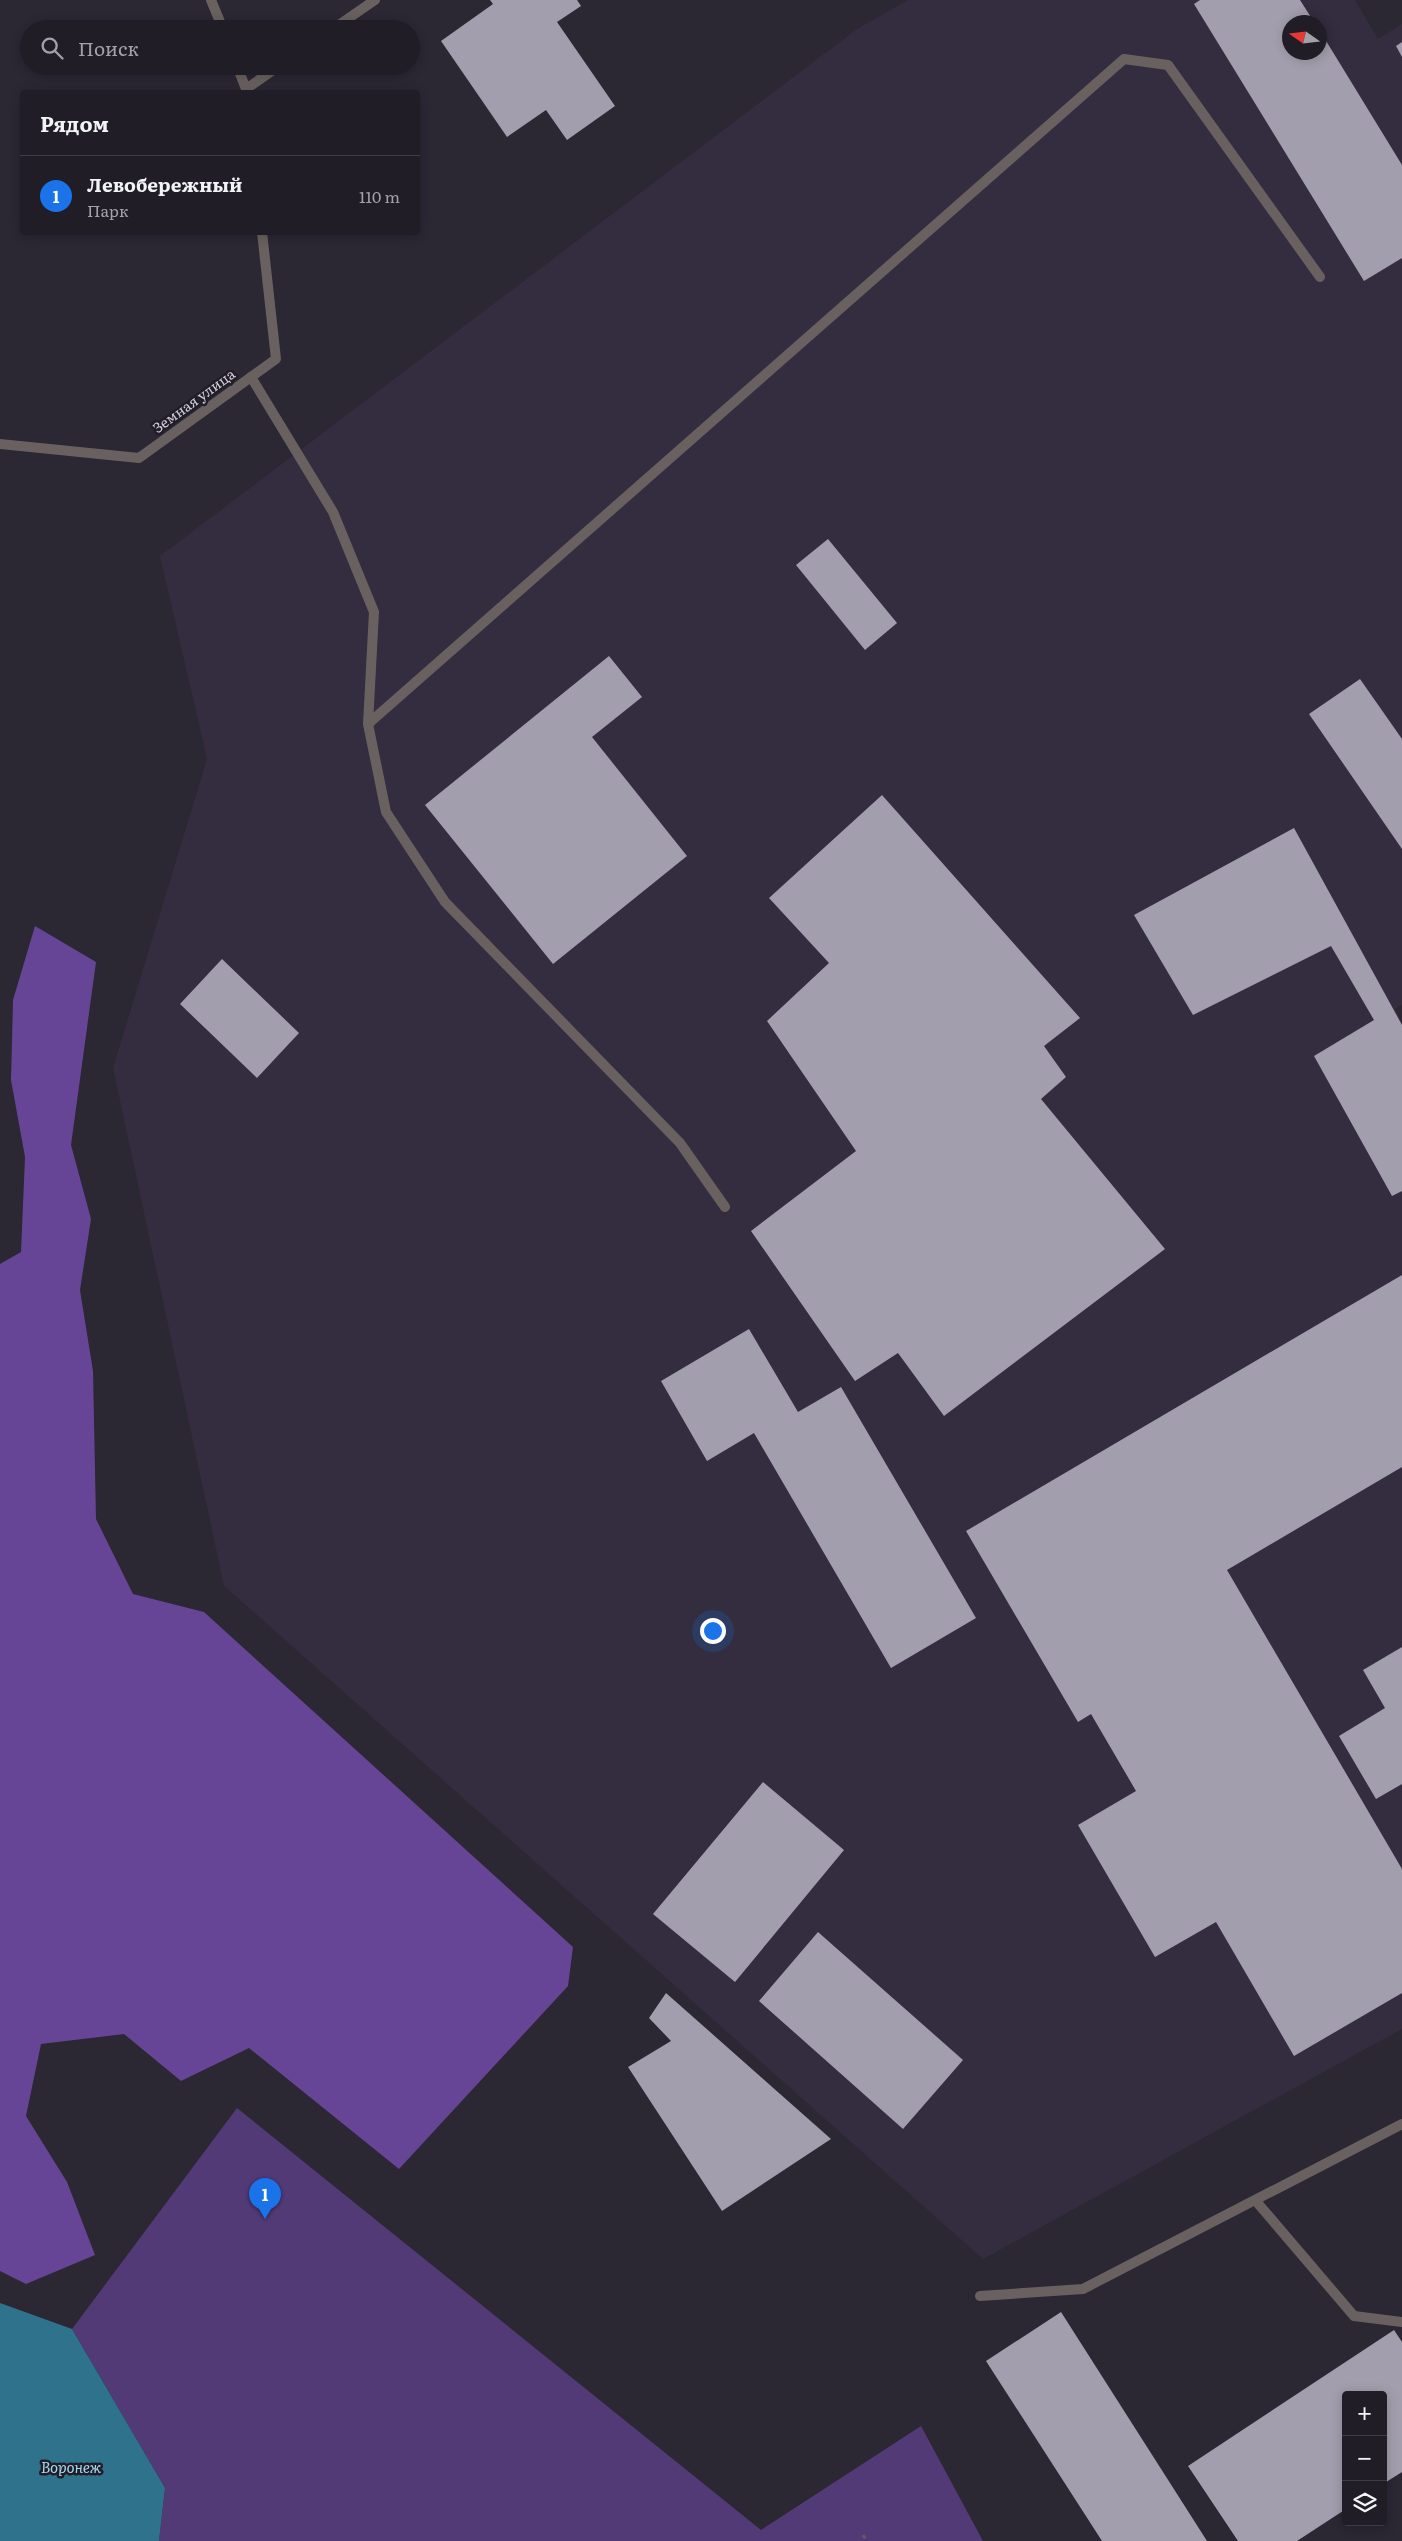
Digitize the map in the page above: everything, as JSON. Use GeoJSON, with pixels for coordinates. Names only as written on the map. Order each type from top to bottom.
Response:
{"type":"FeatureCollection","features":[{"type":"Feature","properties":{"kind":"street"},"geometry":{"type":"LineString","coordinates":[[211,0],[219,20]]}},
{"type":"Feature","properties":{"kind":"street"},"geometry":{"type":"LineString","coordinates":[[347,20],[375,0]]}},
{"type":"Feature","properties":{"kind":"street"},"geometry":{"type":"LineString","coordinates":[[368,724],[1124,59],[1168,65],[1320,277]]}},
{"type":"Feature","properties":{"kind":"street"},"geometry":{"type":"LineString","coordinates":[[240,75],[246,90]]}},
{"type":"Feature","properties":{"kind":"street"},"geometry":{"type":"LineString","coordinates":[[247,90],[267,75]]}},
{"type":"Feature","properties":{"kind":"street","name":"Земная улица"},"geometry":{"type":"LineString","coordinates":[[0,444],[139,458],[276,358],[262,235]]}},
{"type":"Feature","properties":{"kind":"street"},"geometry":{"type":"LineString","coordinates":[[251,377],[332,512],[374,612],[368,724],[386,812],[444,902],[680,1143],[725,1207]]}},
{"type":"Feature","properties":{"kind":"street"},"geometry":{"type":"LineString","coordinates":[[980,2296],[1083,2289],[1402,2124]]}},
{"type":"Feature","properties":{"kind":"street"},"geometry":{"type":"LineString","coordinates":[[1255,2200],[1354,2316],[1402,2322]]}},
{"type":"Feature","properties":{"kind":"path"},"geometry":{"type":"LineString","coordinates":[[863,2535],[867,2541]]}},
{"type":"Feature","properties":{"kind":"shaded area"},"geometry":{"type":"Polygon","coordinates":[[[908,0],[1355,0],[1378,39],[1402,24],[1402,1005],[1395,1009],[1402,1022],[1402,2029],[983,2259],[224,1586],[113,1068],[207,759],[160,556],[857,29],[908,0]]]}},
{"type":"Feature","properties":{"kind":"shaded area"},"geometry":{"type":"Polygon","coordinates":[[[35,926],[96,962],[71,1145],[91,1219],[80,1290],[93,1371],[96,1519],[133,1594],[204,1612],[573,1947],[568,1986],[399,2169],[249,2048],[181,2081],[124,2034],[41,2044],[26,2116],[67,2182],[95,2255],[26,2284],[0,2271],[0,1264],[21,1252],[25,1157],[11,1080],[13,1000],[35,926]]]}},
{"type":"Feature","properties":{"kind":"shaded area"},"geometry":{"type":"Polygon","coordinates":[[[237,2108],[761,2530],[921,2426],[983,2541],[159,2541],[165,2488],[72,2329],[237,2108]]]}},
{"type":"Feature","properties":{"kind":"water","name":"Воронеж"},"geometry":{"type":"Polygon","coordinates":[[[0,2303],[72,2329],[165,2488],[159,2541],[0,2541],[0,2303]]]}},
{"type":"Feature","properties":{"kind":"building"},"geometry":{"type":"Polygon","coordinates":[[[490,0],[577,0],[581,6],[557,22],[615,106],[567,140],[546,110],[507,137],[441,41],[493,4],[490,0]]]}},
{"type":"Feature","properties":{"kind":"building"},"geometry":{"type":"Polygon","coordinates":[[[1200,0],[1300,0],[1310,15],[1282,15],[1282,60],[1327,60],[1327,42],[1402,165],[1402,258],[1364,281],[1194,4],[1200,0]]]}},
{"type":"Feature","properties":{"kind":"building"},"geometry":{"type":"Polygon","coordinates":[[[1402,42],[1402,57],[1396,46],[1402,42]]]}},
{"type":"Feature","properties":{"kind":"building"},"geometry":{"type":"Polygon","coordinates":[[[828,539],[897,623],[865,650],[796,565],[828,539]]]}},
{"type":"Feature","properties":{"kind":"building"},"geometry":{"type":"Polygon","coordinates":[[[609,656],[642,697],[592,737],[687,856],[553,964],[425,805],[609,656]]]}},
{"type":"Feature","properties":{"kind":"building"},"geometry":{"type":"Polygon","coordinates":[[[1360,679],[1402,739],[1402,849],[1309,714],[1360,679]]]}},
{"type":"Feature","properties":{"kind":"building"},"geometry":{"type":"Polygon","coordinates":[[[882,795],[1080,1018],[1044,1046],[1066,1077],[1041,1099],[1165,1249],[944,1416],[898,1353],[855,1381],[751,1231],[856,1151],[767,1021],[829,963],[769,898],[882,795]]]}},
{"type":"Feature","properties":{"kind":"building"},"geometry":{"type":"Polygon","coordinates":[[[1294,828],[1402,1025],[1402,1191],[1392,1196],[1314,1056],[1374,1020],[1331,946],[1193,1015],[1134,915],[1294,828]]]}},
{"type":"Feature","properties":{"kind":"building"},"geometry":{"type":"Polygon","coordinates":[[[222,959],[299,1033],[257,1078],[180,1004],[222,959]]]}},
{"type":"Feature","properties":{"kind":"building"},"geometry":{"type":"Polygon","coordinates":[[[1402,1275],[1402,1467],[1227,1570],[1402,1869],[1402,1993],[1294,2056],[1216,1922],[1155,1957],[1078,1825],[1136,1791],[1091,1714],[1078,1722],[966,1531],[1402,1275]]]}},
{"type":"Feature","properties":{"kind":"building"},"geometry":{"type":"Polygon","coordinates":[[[749,1329],[798,1412],[841,1387],[976,1618],[891,1668],[754,1433],[707,1461],[661,1381],[749,1329]]]}},
{"type":"Feature","properties":{"kind":"building"},"geometry":{"type":"Polygon","coordinates":[[[1402,1647],[1402,1784],[1376,1799],[1339,1736],[1385,1708],[1363,1670],[1402,1647]]]}},
{"type":"Feature","properties":{"kind":"building"},"geometry":{"type":"Polygon","coordinates":[[[763,1782],[844,1850],[735,1982],[653,1914],[763,1782]]]}},
{"type":"Feature","properties":{"kind":"building"},"geometry":{"type":"Polygon","coordinates":[[[818,1932],[963,2060],[903,2129],[759,2001],[818,1932]]]}},
{"type":"Feature","properties":{"kind":"building"},"geometry":{"type":"Polygon","coordinates":[[[666,1993],[831,2139],[722,2211],[628,2067],[671,2041],[649,2018],[666,1993]]]}},
{"type":"Feature","properties":{"kind":"building"},"geometry":{"type":"Polygon","coordinates":[[[1061,2312],[1207,2541],[1102,2541],[986,2361],[1061,2312]]]}},
{"type":"Feature","properties":{"kind":"building"},"geometry":{"type":"Polygon","coordinates":[[[1394,2330],[1402,2342],[1402,2472],[1387,2481],[1387,2391],[1342,2391],[1342,2512],[1297,2541],[1238,2541],[1188,2466],[1394,2330]]]}},
{"type":"Feature","properties":{"kind":"place","name":"Левобережный"},"geometry":{"type":"Point","coordinates":[265,2219]}}]}
